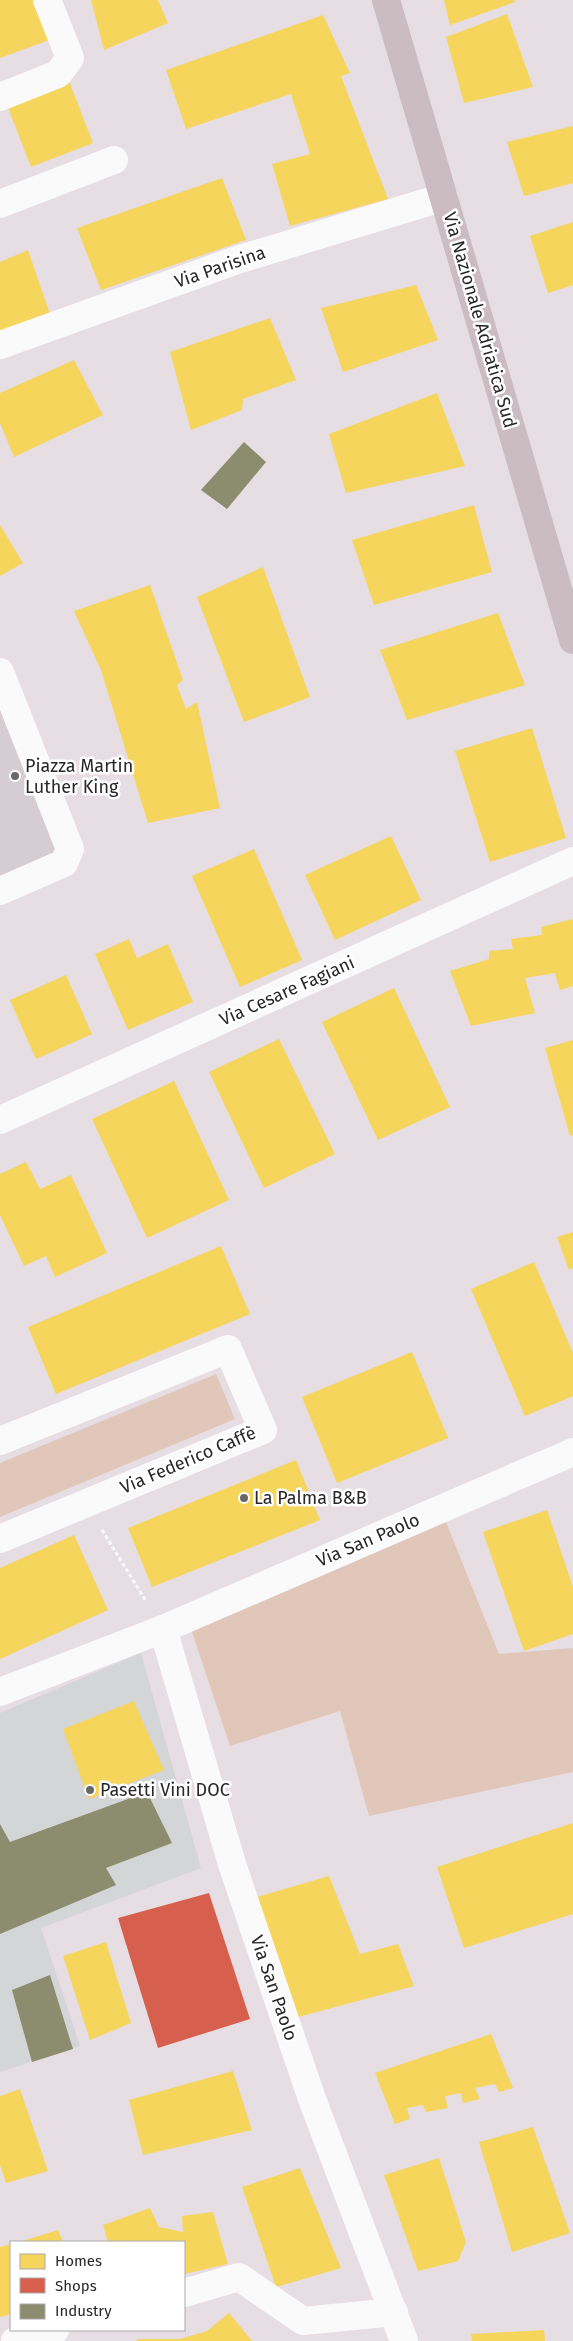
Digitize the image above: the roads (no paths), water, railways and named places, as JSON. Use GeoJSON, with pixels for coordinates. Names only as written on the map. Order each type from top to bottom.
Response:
{"type":"FeatureCollection","features":[{"type":"Feature","properties":{"kind":"main road","name":"Via Nazionale Adriatica Sud"},"geometry":{"type":"LineString","coordinates":[[386,0],[573,640]]}},
{"type":"Feature","properties":{"kind":"street"},"geometry":{"type":"LineString","coordinates":[[0,96],[58,74],[70,58],[47,0]]}},
{"type":"Feature","properties":{"kind":"street"},"geometry":{"type":"LineString","coordinates":[[0,204],[114,160]]}},
{"type":"Feature","properties":{"kind":"street","name":"Via Parisina"},"geometry":{"type":"LineString","coordinates":[[0,345],[237,260],[444,197]]}},
{"type":"Feature","properties":{"kind":"street"},"geometry":{"type":"LineString","coordinates":[[0,672],[70,849],[64,863],[0,891]]}},
{"type":"Feature","properties":{"kind":"street","name":"Via Cesare Fagiani"},"geometry":{"type":"LineString","coordinates":[[0,1120],[573,861]]}},
{"type":"Feature","properties":{"kind":"street","name":"Via Federico Caffè"},"geometry":{"type":"LineString","coordinates":[[0,1441],[228,1349],[264,1430],[0,1539]]}},
{"type":"Feature","properties":{"kind":"street","name":"Via San Paolo"},"geometry":{"type":"LineString","coordinates":[[0,1692],[163,1629],[573,1452]]}},
{"type":"Feature","properties":{"kind":"street","name":"Via San Paolo"},"geometry":{"type":"LineString","coordinates":[[163,1629],[232,1864],[312,2099],[404,2341]]}},
{"type":"Feature","properties":{"kind":"street"},"geometry":{"type":"LineString","coordinates":[[185,2293],[239,2277],[302,2321],[394,2312]]}},
{"type":"Feature","properties":{"kind":"street"},"geometry":{"type":"LineString","coordinates":[[16,2341],[51,2331]]}},
{"type":"Feature","properties":{"kind":"place","name":"Piazza Martin Luther King"},"geometry":{"type":"Point","coordinates":[15,776]}},
{"type":"Feature","properties":{"kind":"place","name":"La Palma B&B"},"geometry":{"type":"Point","coordinates":[244,1498]}},
{"type":"Feature","properties":{"kind":"place","name":"Pasetti Vini DOC"},"geometry":{"type":"Point","coordinates":[90,1790]}}]}
